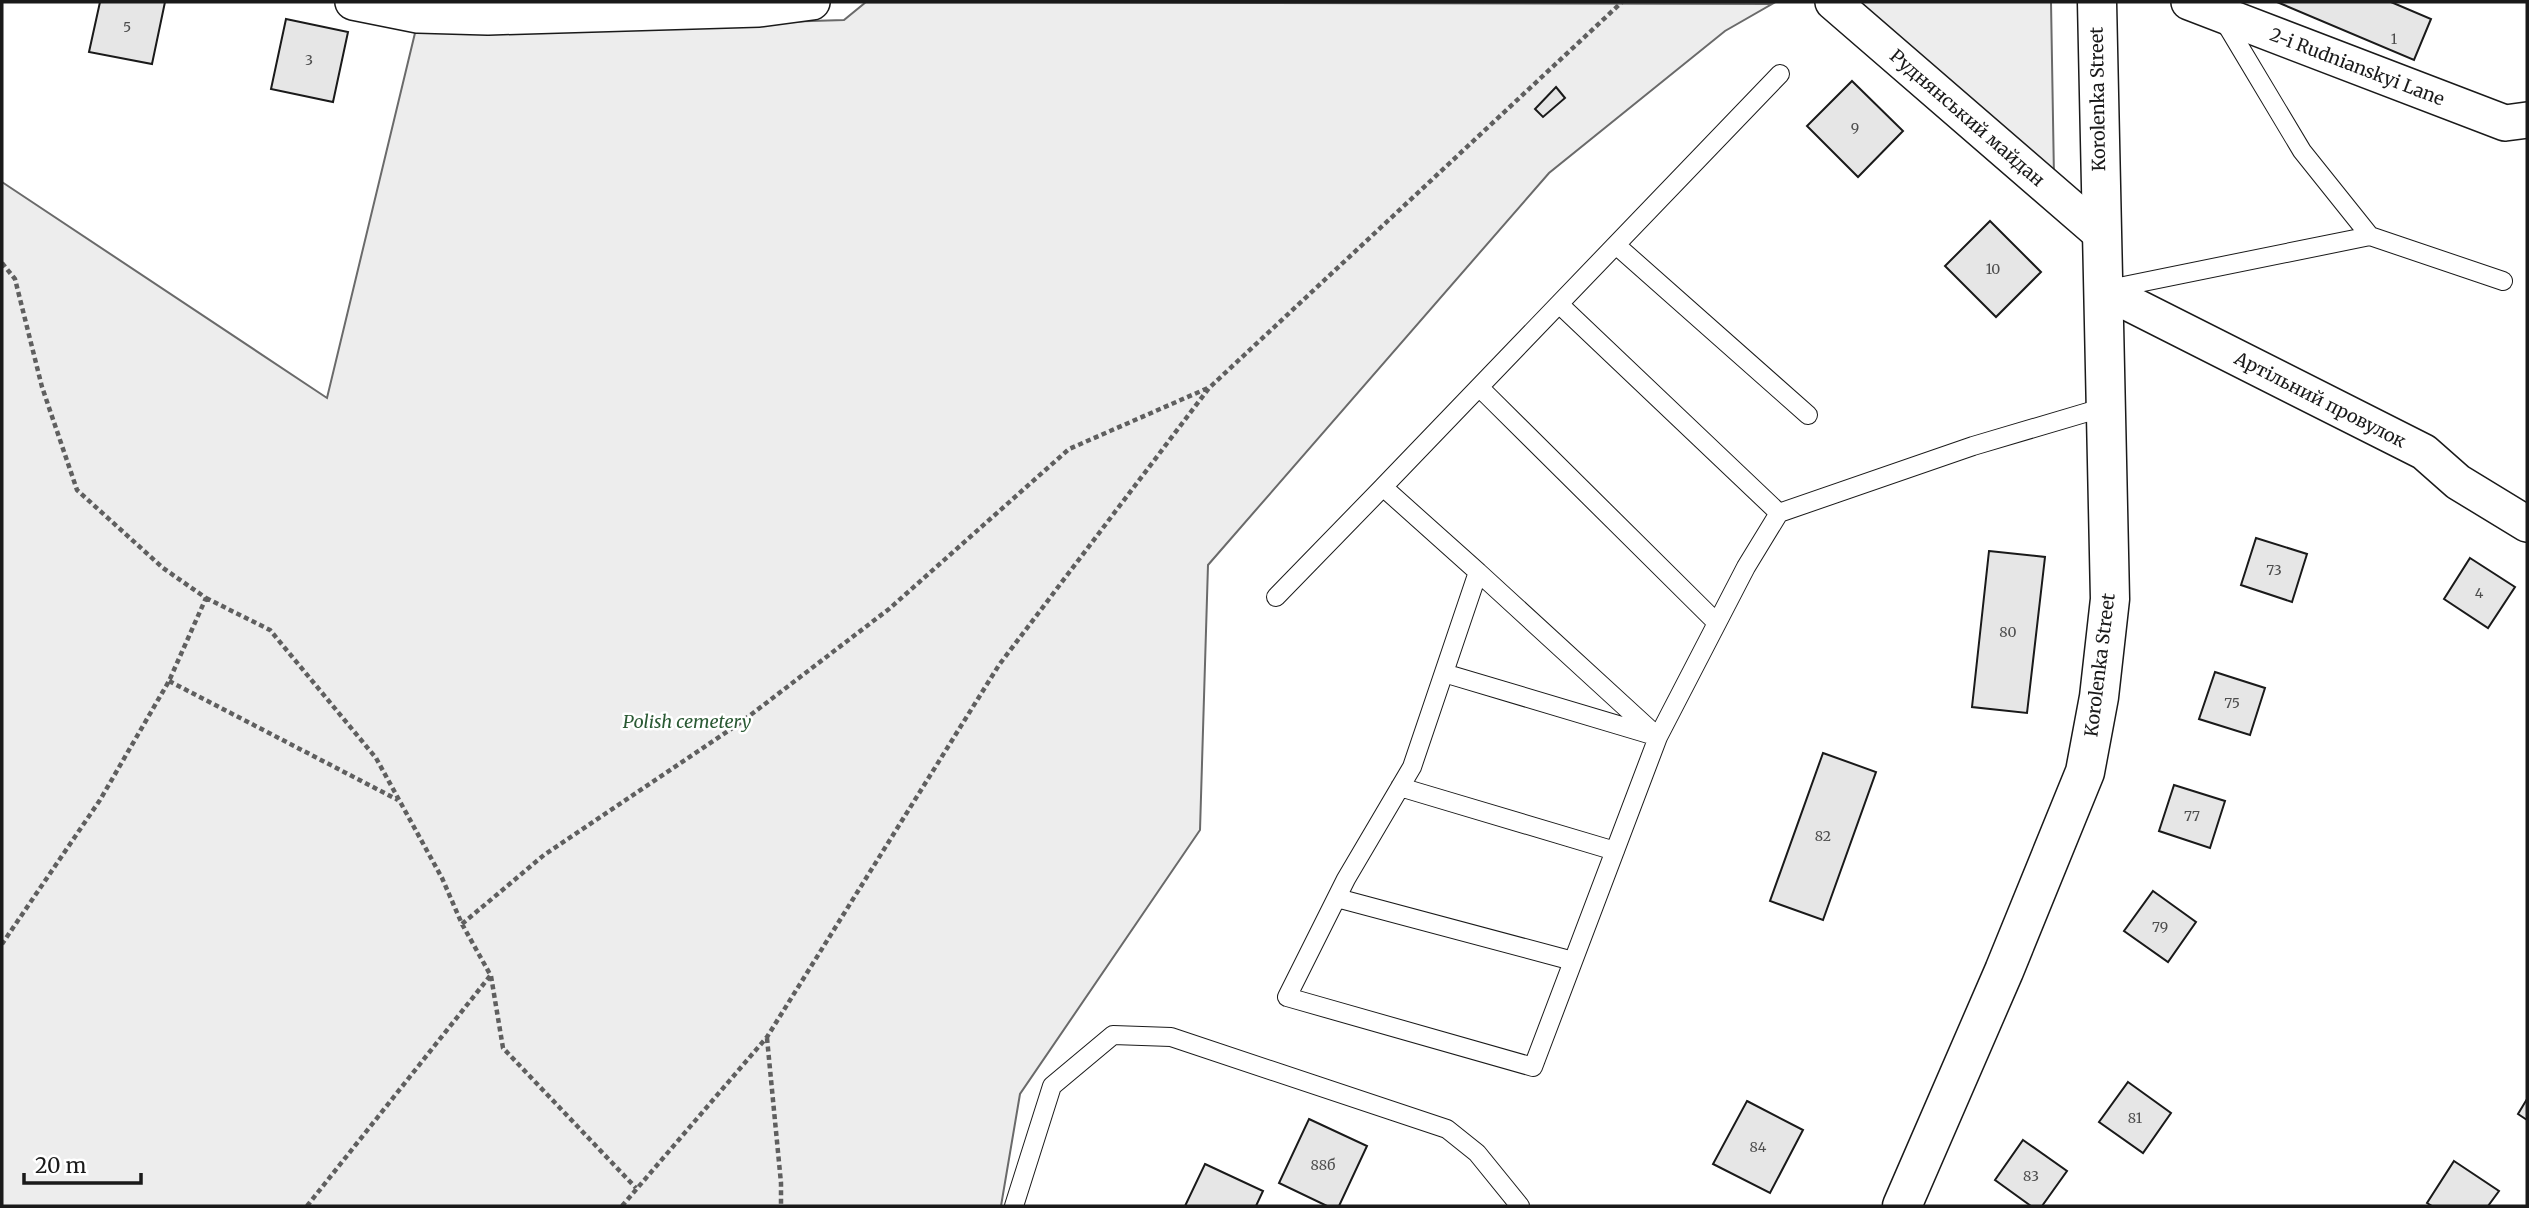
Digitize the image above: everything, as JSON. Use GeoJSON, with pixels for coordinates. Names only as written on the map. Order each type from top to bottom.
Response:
{"type":"FeatureCollection","features":[{"type":"Feature","properties":{"kind":"street"},"geometry":{"type":"LineString","coordinates":[[353,2],[418,15],[488,17],[759,9],[812,2]]}},
{"type":"Feature","properties":{"kind":"street","name":"Руднянський майдан"},"geometry":{"type":"LineString","coordinates":[[1833,2],[2100,233]]}},
{"type":"Feature","properties":{"kind":"street","name":"Korolenka Street"},"geometry":{"type":"LineString","coordinates":[[1902,1206],[2004,971],[2085,772],[2099,697],[2110,599],[2097,2]]}},
{"type":"Feature","properties":{"kind":"street","name":"2-i Rudnianskyi Lane"},"geometry":{"type":"LineString","coordinates":[[2189,2],[2520,125]]}},
{"type":"Feature","properties":{"kind":"street","name":"Артільний провулок"},"geometry":{"type":"LineString","coordinates":[[2103,290],[2424,452],[2458,482],[2527,524]]}},
{"type":"Feature","properties":{"kind":"lane"},"geometry":{"type":"LineString","coordinates":[[2221,15],[2302,151],[2370,236]]}},
{"type":"Feature","properties":{"kind":"lane"},"geometry":{"type":"LineString","coordinates":[[1276,597],[1780,74]]}},
{"type":"Feature","properties":{"kind":"lane"},"geometry":{"type":"LineString","coordinates":[[2103,290],[2370,236],[2503,281]]}},
{"type":"Feature","properties":{"kind":"lane"},"geometry":{"type":"LineString","coordinates":[[1616,245],[1808,415]]}},
{"type":"Feature","properties":{"kind":"lane"},"geometry":{"type":"LineString","coordinates":[[1559,304],[1779,513]]}},
{"type":"Feature","properties":{"kind":"lane"},"geometry":{"type":"LineString","coordinates":[[1479,387],[1717,623]]}},
{"type":"Feature","properties":{"kind":"lane"},"geometry":{"type":"LineString","coordinates":[[1478,572],[1412,767],[1337,898],[1287,997],[1533,1067],[1658,737],[1717,623],[1779,513],[1973,446],[2105,407]]}},
{"type":"Feature","properties":{"kind":"lane"},"geometry":{"type":"LineString","coordinates":[[1383,487],[1658,737]]}},
{"type":"Feature","properties":{"kind":"lane"},"geometry":{"type":"LineString","coordinates":[[1444,673],[1658,737]]}},
{"type":"Feature","properties":{"kind":"lane"},"geometry":{"type":"LineString","coordinates":[[1400,787],[1615,851]]}},
{"type":"Feature","properties":{"kind":"lane"},"geometry":{"type":"LineString","coordinates":[[1337,898],[1573,961]]}},
{"type":"Feature","properties":{"kind":"lane"},"geometry":{"type":"LineString","coordinates":[[1014,1206],[1052,1086],[1113,1035],[1171,1037],[1447,1129],[1477,1153],[1520,1206]]}},
{"type":"Feature","properties":{"kind":"path"},"geometry":{"type":"LineString","coordinates":[[622,1206],[767,1037],[999,665],[1209,388],[1622,2]]}},
{"type":"Feature","properties":{"kind":"path"},"geometry":{"type":"LineString","coordinates":[[2,263],[15,279],[42,387],[77,490],[163,568],[206,598],[270,630],[376,758],[442,878],[462,924],[491,976],[503,1048],[636,1188]]}},
{"type":"Feature","properties":{"kind":"path"},"geometry":{"type":"LineString","coordinates":[[462,924],[544,855],[740,723],[889,609],[1069,449],[1209,388]]}},
{"type":"Feature","properties":{"kind":"path"},"geometry":{"type":"LineString","coordinates":[[2,944],[100,800],[169,681],[206,598]]}},
{"type":"Feature","properties":{"kind":"path"},"geometry":{"type":"LineString","coordinates":[[169,681],[400,801]]}},
{"type":"Feature","properties":{"kind":"path"},"geometry":{"type":"LineString","coordinates":[[307,1206],[491,976]]}},
{"type":"Feature","properties":{"kind":"path"},"geometry":{"type":"LineString","coordinates":[[767,1037],[781,1183],[780,1206]]}},
{"type":"Feature","properties":{"kind":"green space","name":"Polish cemetery"},"geometry":{"type":"Polygon","coordinates":[[[866,2],[1772,4],[1725,31],[1549,173],[1208,565],[1200,830],[1020,1094],[1001,1206],[2,1206],[2,182],[327,398],[415,33],[844,20],[866,2]]]}},
{"type":"Feature","properties":{"kind":"green space"},"geometry":{"type":"Polygon","coordinates":[[[1857,2],[2051,2],[2054,177],[1857,2]]]}},
{"type":"Feature","properties":{"kind":"building"},"geometry":{"type":"Polygon","coordinates":[[[100,2],[165,2],[152,64],[89,52],[100,2]]]}},
{"type":"Feature","properties":{"kind":"building"},"geometry":{"type":"Polygon","coordinates":[[[2277,2],[2391,2],[2431,19],[2414,60],[2277,2]]]}},
{"type":"Feature","properties":{"kind":"building"},"geometry":{"type":"Polygon","coordinates":[[[286,19],[348,32],[333,102],[271,89],[286,19]]]}},
{"type":"Feature","properties":{"kind":"building"},"geometry":{"type":"Polygon","coordinates":[[[1852,81],[1903,131],[1858,177],[1807,126],[1852,81]]]}},
{"type":"Feature","properties":{"kind":"building"},"geometry":{"type":"Polygon","coordinates":[[[1556,87],[1565,98],[1543,117],[1535,109],[1556,87]]]}},
{"type":"Feature","properties":{"kind":"building"},"geometry":{"type":"Polygon","coordinates":[[[1990,221],[2041,272],[1996,317],[1945,266],[1990,221]]]}},
{"type":"Feature","properties":{"kind":"building"},"geometry":{"type":"Polygon","coordinates":[[[2256,538],[2307,554],[2292,602],[2241,585],[2256,538]]]}},
{"type":"Feature","properties":{"kind":"building"},"geometry":{"type":"Polygon","coordinates":[[[1989,551],[2045,557],[2027,713],[1972,707],[1989,551]]]}},
{"type":"Feature","properties":{"kind":"building"},"geometry":{"type":"Polygon","coordinates":[[[2470,558],[2515,587],[2488,628],[2444,599],[2470,558]]]}},
{"type":"Feature","properties":{"kind":"building"},"geometry":{"type":"Polygon","coordinates":[[[2215,672],[2265,688],[2250,735],[2199,719],[2215,672]]]}},
{"type":"Feature","properties":{"kind":"building"},"geometry":{"type":"Polygon","coordinates":[[[1823,753],[1876,772],[1823,920],[1770,901],[1823,753]]]}},
{"type":"Feature","properties":{"kind":"building"},"geometry":{"type":"Polygon","coordinates":[[[2174,785],[2225,801],[2210,848],[2159,831],[2174,785]]]}},
{"type":"Feature","properties":{"kind":"building"},"geometry":{"type":"Polygon","coordinates":[[[2153,891],[2196,922],[2168,962],[2124,931],[2153,891]]]}},
{"type":"Feature","properties":{"kind":"building"},"geometry":{"type":"Polygon","coordinates":[[[2128,1082],[2171,1113],[2143,1153],[2099,1122],[2128,1082]]]}},
{"type":"Feature","properties":{"kind":"building"},"geometry":{"type":"Polygon","coordinates":[[[2527,1099],[2527,1120],[2518,1114],[2527,1099]]]}},
{"type":"Feature","properties":{"kind":"building"},"geometry":{"type":"Polygon","coordinates":[[[1747,1101],[1803,1130],[1770,1193],[1713,1164],[1747,1101]]]}},
{"type":"Feature","properties":{"kind":"building"},"geometry":{"type":"Polygon","coordinates":[[[1309,1119],[1367,1146],[1339,1206],[1327,1206],[1279,1183],[1309,1119]]]}},
{"type":"Feature","properties":{"kind":"building"},"geometry":{"type":"Polygon","coordinates":[[[2023,1140],[2067,1171],[2042,1206],[2031,1206],[1995,1180],[2023,1140]]]}},
{"type":"Feature","properties":{"kind":"building"},"geometry":{"type":"Polygon","coordinates":[[[2454,1161],[2499,1191],[2488,1206],[2432,1206],[2427,1203],[2454,1161]]]}},
{"type":"Feature","properties":{"kind":"building"},"geometry":{"type":"Polygon","coordinates":[[[1205,1164],[1263,1191],[1256,1206],[1185,1206],[1205,1164]]]}}]}
